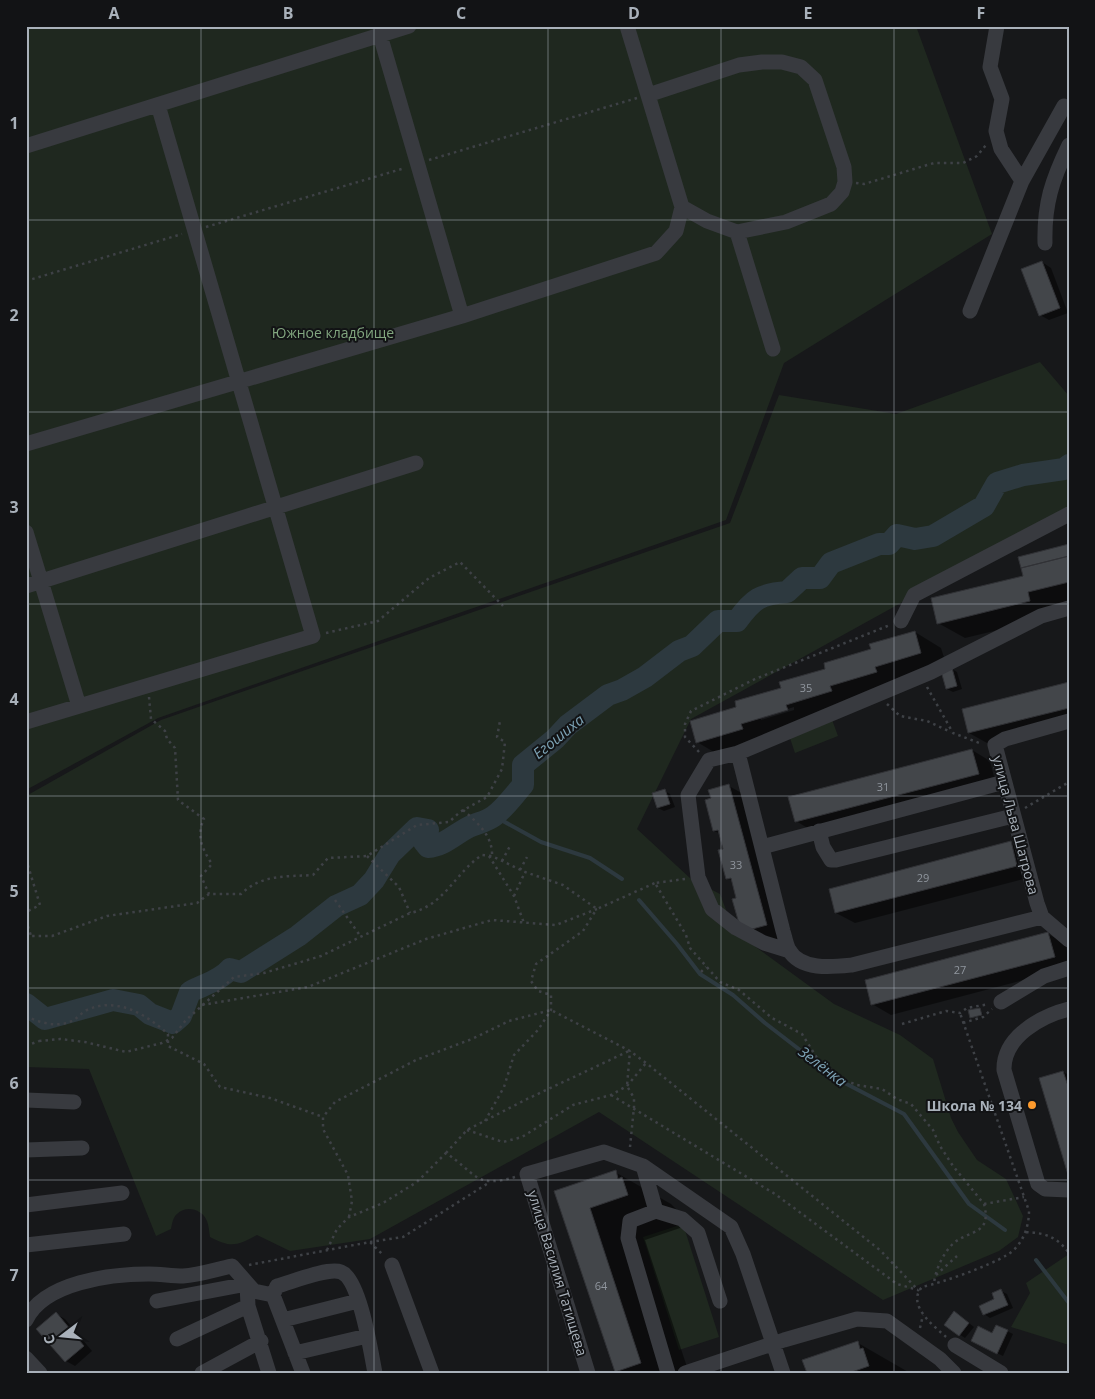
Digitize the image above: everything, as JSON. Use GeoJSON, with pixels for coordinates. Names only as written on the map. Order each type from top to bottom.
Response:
{"type":"FeatureCollection","features":[{"type":"Feature","properties":{"kind":"street"},"geometry":{"type":"LineString","coordinates":[[26,146],[410,26]]}},
{"type":"Feature","properties":{"kind":"street"},"geometry":{"type":"LineString","coordinates":[[26,444],[462,316],[656,254],[676,231],[682,207],[627,26]]}},
{"type":"Feature","properties":{"kind":"street"},"geometry":{"type":"LineString","coordinates":[[996,26],[990,67],[1002,99],[996,131],[1002,149],[1022,181]]}},
{"type":"Feature","properties":{"kind":"street"},"geometry":{"type":"LineString","coordinates":[[380,35],[462,316]]}},
{"type":"Feature","properties":{"kind":"street"},"geometry":{"type":"LineString","coordinates":[[648,95],[739,65],[782,62],[801,67],[815,80],[844,167],[845,182],[842,192],[831,204],[786,222],[737,232],[707,221],[682,207]]}},
{"type":"Feature","properties":{"kind":"street"},"geometry":{"type":"LineString","coordinates":[[26,722],[313,636],[158,104]]}},
{"type":"Feature","properties":{"kind":"street"},"geometry":{"type":"LineString","coordinates":[[970,311],[1022,181],[1064,106]]}},
{"type":"Feature","properties":{"kind":"street"},"geometry":{"type":"LineString","coordinates":[[1045,243],[1044,214],[1050,190],[1069,146]]}},
{"type":"Feature","properties":{"kind":"street"},"geometry":{"type":"LineString","coordinates":[[737,232],[773,349]]}},
{"type":"Feature","properties":{"kind":"street"},"geometry":{"type":"LineString","coordinates":[[26,586],[416,463]]}},
{"type":"Feature","properties":{"kind":"street"},"geometry":{"type":"LineString","coordinates":[[901,621],[914,595],[1069,514]]}},
{"type":"Feature","properties":{"kind":"street"},"geometry":{"type":"LineString","coordinates":[[26,532],[79,706]]}},
{"type":"Feature","properties":{"kind":"street"},"geometry":{"type":"LineString","coordinates":[[1069,608],[1041,616],[931,672],[738,753],[709,760],[688,795],[698,877],[712,909],[736,928],[764,943],[790,952],[802,961],[822,968],[852,965],[1042,917],[1069,940]]}},
{"type":"Feature","properties":{"kind":"street","name":"улица Льва Шатрова"},"geometry":{"type":"LineString","coordinates":[[1042,917],[995,745],[1005,739],[1069,721]]}},
{"type":"Feature","properties":{"kind":"street"},"geometry":{"type":"LineString","coordinates":[[738,753],[790,952]]}},
{"type":"Feature","properties":{"kind":"street"},"geometry":{"type":"LineString","coordinates":[[762,846],[1004,782]]}},
{"type":"Feature","properties":{"kind":"street"},"geometry":{"type":"LineString","coordinates":[[819,831],[825,851],[831,860],[836,860],[1013,815]]}},
{"type":"Feature","properties":{"kind":"street"},"geometry":{"type":"LineString","coordinates":[[1001,1002],[1044,976],[1069,968]]}},
{"type":"Feature","properties":{"kind":"street"},"geometry":{"type":"LineString","coordinates":[[1069,1008],[1050,1013],[1012,1041],[1004,1061],[1004,1070],[1038,1184],[1045,1189],[1069,1190]]}},
{"type":"Feature","properties":{"kind":"street"},"geometry":{"type":"LineString","coordinates":[[26,1100],[74,1102]]}},
{"type":"Feature","properties":{"kind":"street"},"geometry":{"type":"LineString","coordinates":[[26,1150],[82,1148]]}},
{"type":"Feature","properties":{"kind":"street"},"geometry":{"type":"LineString","coordinates":[[527,1174],[604,1152],[643,1166],[731,1227],[743,1254],[783,1373]]}},
{"type":"Feature","properties":{"kind":"street"},"geometry":{"type":"LineString","coordinates":[[643,1166],[656,1210]]}},
{"type":"Feature","properties":{"kind":"street","name":"улица Василия Татищева"},"geometry":{"type":"LineString","coordinates":[[527,1174],[588,1373]]}},
{"type":"Feature","properties":{"kind":"street"},"geometry":{"type":"LineString","coordinates":[[26,1204],[122,1192]]}},
{"type":"Feature","properties":{"kind":"street"},"geometry":{"type":"LineString","coordinates":[[668,1373],[628,1238],[630,1222],[656,1210],[682,1219],[698,1233],[720,1301]]}},
{"type":"Feature","properties":{"kind":"street"},"geometry":{"type":"LineString","coordinates":[[26,1245],[124,1234]]}},
{"type":"Feature","properties":{"kind":"street"},"geometry":{"type":"LineString","coordinates":[[392,1265],[432,1373]]}},
{"type":"Feature","properties":{"kind":"street"},"geometry":{"type":"LineString","coordinates":[[26,1320],[30,1311],[44,1298],[67,1287],[118,1275],[185,1276],[232,1266],[254,1291],[273,1295]]}},
{"type":"Feature","properties":{"kind":"street"},"geometry":{"type":"LineString","coordinates":[[303,1373],[273,1295],[277,1286],[330,1271],[341,1272],[350,1278],[368,1336],[374,1373]]}},
{"type":"Feature","properties":{"kind":"street"},"geometry":{"type":"LineString","coordinates":[[157,1301],[247,1284]]}},
{"type":"Feature","properties":{"kind":"street"},"geometry":{"type":"LineString","coordinates":[[247,1284],[248,1306],[261,1341],[269,1373]]}},
{"type":"Feature","properties":{"kind":"street"},"geometry":{"type":"LineString","coordinates":[[283,1320],[358,1301]]}},
{"type":"Feature","properties":{"kind":"street"},"geometry":{"type":"LineString","coordinates":[[177,1339],[248,1306]]}},
{"type":"Feature","properties":{"kind":"street"},"geometry":{"type":"LineString","coordinates":[[685,1373],[857,1319],[887,1321],[940,1359],[954,1373]]}},
{"type":"Feature","properties":{"kind":"street"},"geometry":{"type":"LineString","coordinates":[[296,1353],[368,1336]]}},
{"type":"Feature","properties":{"kind":"street"},"geometry":{"type":"LineString","coordinates":[[202,1373],[261,1341]]}},
{"type":"Feature","properties":{"kind":"street"},"geometry":{"type":"LineString","coordinates":[[955,1345],[1001,1373]]}},
{"type":"Feature","properties":{"kind":"street"},"geometry":{"type":"LineString","coordinates":[[26,1358],[40,1373]]}},
{"type":"Feature","properties":{"kind":"path"},"geometry":{"type":"LineString","coordinates":[[26,281],[648,95]]}},
{"type":"Feature","properties":{"kind":"path"},"geometry":{"type":"LineString","coordinates":[[845,182],[864,184],[934,163],[963,163],[977,156],[996,131]]}},
{"type":"Feature","properties":{"kind":"path"},"geometry":{"type":"LineString","coordinates":[[313,636],[378,620],[429,578],[460,562],[503,606]]}},
{"type":"Feature","properties":{"kind":"path"},"geometry":{"type":"LineString","coordinates":[[709,760],[685,738],[685,724],[691,711],[755,679],[901,621]]}},
{"type":"Feature","properties":{"kind":"path"},"geometry":{"type":"LineString","coordinates":[[148,685],[151,719],[165,732],[166,739],[175,748],[178,800],[204,819],[199,829],[202,849],[212,864],[201,876],[209,894]]}},
{"type":"Feature","properties":{"kind":"path"},"geometry":{"type":"LineString","coordinates":[[875,694],[900,716],[927,721],[977,744],[995,745]]}},
{"type":"Feature","properties":{"kind":"path"},"geometry":{"type":"LineString","coordinates":[[934,700],[952,733]]}},
{"type":"Feature","properties":{"kind":"path"},"geometry":{"type":"LineString","coordinates":[[26,938],[31,936],[52,936],[107,916],[197,903],[209,894],[240,894],[252,883],[276,877],[312,875],[328,858],[367,856],[417,825],[449,822],[463,810],[487,797],[502,768],[505,742],[497,737],[500,721]]}},
{"type":"Feature","properties":{"kind":"path"},"geometry":{"type":"LineString","coordinates":[[1013,815],[1069,782]]}},
{"type":"Feature","properties":{"kind":"path"},"geometry":{"type":"LineString","coordinates":[[463,810],[475,820],[489,839],[492,848],[490,856],[514,896],[524,923]]}},
{"type":"Feature","properties":{"kind":"path"},"geometry":{"type":"LineString","coordinates":[[502,861],[510,846]]}},
{"type":"Feature","properties":{"kind":"path"},"geometry":{"type":"LineString","coordinates":[[26,1046],[39,1041],[60,1039],[85,1042],[126,1052],[168,1040],[202,1005],[234,977],[264,972],[321,956],[410,913],[420,912],[451,889],[468,865],[482,855],[490,856],[520,870],[563,886],[597,909]]}},
{"type":"Feature","properties":{"kind":"path"},"geometry":{"type":"LineString","coordinates":[[367,856],[399,887],[410,913]]}},
{"type":"Feature","properties":{"kind":"path"},"geometry":{"type":"LineString","coordinates":[[520,870],[527,857]]}},
{"type":"Feature","properties":{"kind":"path"},"geometry":{"type":"LineString","coordinates":[[26,859],[40,905],[26,912]]}},
{"type":"Feature","properties":{"kind":"path"},"geometry":{"type":"LineString","coordinates":[[514,896],[525,872]]}},
{"type":"Feature","properties":{"kind":"path"},"geometry":{"type":"LineString","coordinates":[[202,1005],[308,987],[426,939],[492,920],[556,925],[655,883],[692,878]]}},
{"type":"Feature","properties":{"kind":"path"},"geometry":{"type":"LineString","coordinates":[[655,883],[686,935],[690,948],[720,982],[739,990],[772,1018],[802,1034],[817,1058],[842,1079],[857,1085],[882,1089],[896,1099],[911,1104],[933,1130],[940,1146],[953,1166],[984,1204],[986,1212],[982,1227],[975,1234],[955,1242],[941,1259],[934,1276],[934,1284]]}},
{"type":"Feature","properties":{"kind":"path"},"geometry":{"type":"LineString","coordinates":[[335,900],[361,937]]}},
{"type":"Feature","properties":{"kind":"path"},"geometry":{"type":"LineString","coordinates":[[485,1121],[504,1086],[514,1055],[538,1030],[551,1010],[551,995],[538,991],[531,981],[536,964],[583,931],[597,909]]}},
{"type":"Feature","properties":{"kind":"path"},"geometry":{"type":"LineString","coordinates":[[26,920],[31,936]]}},
{"type":"Feature","properties":{"kind":"path"},"geometry":{"type":"LineString","coordinates":[[700,972],[706,968]]}},
{"type":"Feature","properties":{"kind":"path"},"geometry":{"type":"LineString","coordinates":[[902,1024],[946,1011],[960,1013],[967,1008],[1001,1002]]}},
{"type":"Feature","properties":{"kind":"path"},"geometry":{"type":"LineString","coordinates":[[963,1023],[983,1017],[1001,1002]]}},
{"type":"Feature","properties":{"kind":"path"},"geometry":{"type":"LineString","coordinates":[[26,1016],[47,1024],[73,1021],[87,1010],[114,1005],[135,1011],[152,1020],[168,1034],[168,1046],[204,1064],[220,1087],[270,1098],[323,1117]]}},
{"type":"Feature","properties":{"kind":"path"},"geometry":{"type":"LineString","coordinates":[[327,1250],[337,1230],[348,1217],[352,1201],[348,1175],[323,1128],[323,1117],[335,1102],[416,1060],[472,1039],[509,1021],[551,1010],[630,1051],[646,1063],[881,1251],[919,1291]]}},
{"type":"Feature","properties":{"kind":"path"},"geometry":{"type":"LineString","coordinates":[[955,1345],[923,1315],[918,1300],[919,1291],[922,1287],[1008,1255],[1026,1232],[1029,1224],[1029,1211],[960,1013]]}},
{"type":"Feature","properties":{"kind":"path"},"geometry":{"type":"LineString","coordinates":[[628,1161],[634,1108],[634,1098],[627,1086],[630,1051]]}},
{"type":"Feature","properties":{"kind":"path"},"geometry":{"type":"LineString","coordinates":[[348,1217],[383,1203],[417,1182],[468,1130],[630,1051]]}},
{"type":"Feature","properties":{"kind":"path"},"geometry":{"type":"LineString","coordinates":[[468,1130],[503,1142],[522,1138],[573,1105],[611,1095],[627,1086],[646,1063]]}},
{"type":"Feature","properties":{"kind":"path"},"geometry":{"type":"LineString","coordinates":[[611,1095],[775,1194],[897,1284],[919,1291]]}},
{"type":"Feature","properties":{"kind":"path"},"geometry":{"type":"LineString","coordinates":[[446,1153],[464,1165],[477,1179],[498,1182],[527,1174]]}},
{"type":"Feature","properties":{"kind":"path"},"geometry":{"type":"LineString","coordinates":[[232,1266],[278,1260],[403,1237],[491,1181]]}},
{"type":"Feature","properties":{"kind":"path"},"geometry":{"type":"LineString","coordinates":[[984,1204],[1024,1197]]}},
{"type":"Feature","properties":{"kind":"path"},"geometry":{"type":"LineString","coordinates":[[1026,1232],[1043,1233],[1060,1240],[1069,1253]]}},
{"type":"Feature","properties":{"kind":"path"},"geometry":{"type":"LineString","coordinates":[[370,1242],[392,1265]]}},
{"type":"Feature","properties":{"kind":"path"},"geometry":{"type":"LineString","coordinates":[[934,1276],[957,1256]]}},
{"type":"Feature","properties":{"kind":"green space","name":"Южное кладбище"},"geometry":{"type":"Polygon","coordinates":[[[26,26],[916,26],[992,234],[784,363],[726,520],[158,718],[26,790],[26,26]]]}},
{"type":"Feature","properties":{"kind":"green space"},"geometry":{"type":"Polygon","coordinates":[[[1040,362],[1069,396],[1069,510],[691,719],[637,829],[691,879],[720,894],[734,931],[834,1004],[900,1035],[933,1059],[951,1118],[958,1132],[977,1160],[1006,1179],[1023,1216],[1018,1237],[999,1251],[883,1300],[599,1112],[370,1239],[290,1251],[257,1235],[244,1242],[229,1244],[210,1237],[205,1217],[198,1211],[189,1209],[181,1211],[176,1215],[171,1229],[156,1236],[89,1069],[26,1067],[26,796],[161,720],[730,523],[779,395],[896,414],[1040,362]]]}},
{"type":"Feature","properties":{"kind":"green space"},"geometry":{"type":"Polygon","coordinates":[[[831,717],[838,736],[795,753],[789,735],[831,717]]]}},
{"type":"Feature","properties":{"kind":"green space"},"geometry":{"type":"Polygon","coordinates":[[[683,1224],[719,1337],[679,1350],[643,1237],[683,1224]]]}},
{"type":"Feature","properties":{"kind":"green space"},"geometry":{"type":"Polygon","coordinates":[[[1069,1254],[1069,1345],[1011,1327],[1030,1293],[1026,1283],[1069,1254]]]}},
{"type":"Feature","properties":{"kind":"building"},"geometry":{"type":"Polygon","coordinates":[[[1042,261],[1060,308],[1039,316],[1021,269],[1042,261]]]}},
{"type":"Feature","properties":{"kind":"building"},"geometry":{"type":"Polygon","coordinates":[[[1069,544],[1069,556],[1021,568],[1018,557],[1069,544]]]}},
{"type":"Feature","properties":{"kind":"building"},"geometry":{"type":"Polygon","coordinates":[[[1069,556],[1069,582],[1028,592],[1030,601],[937,624],[931,598],[1023,576],[1021,568],[1069,556]]]}},
{"type":"Feature","properties":{"kind":"building"},"geometry":{"type":"Polygon","coordinates":[[[915,631],[921,653],[875,667],[877,672],[830,686],[832,691],[786,705],[788,710],[741,724],[743,729],[696,743],[690,721],[736,707],[735,701],[781,688],[779,682],[825,669],[824,663],[871,649],[869,644],[915,631]]]}},
{"type":"Feature","properties":{"kind":"building"},"geometry":{"type":"Polygon","coordinates":[[[952,668],[957,686],[946,689],[941,671],[952,668]]]}},
{"type":"Feature","properties":{"kind":"building"},"geometry":{"type":"Polygon","coordinates":[[[1069,682],[1069,708],[968,733],[962,709],[1069,682]]]}},
{"type":"Feature","properties":{"kind":"building"},"geometry":{"type":"Polygon","coordinates":[[[972,749],[979,774],[795,822],[788,797],[972,749]]]}},
{"type":"Feature","properties":{"kind":"building"},"geometry":{"type":"Polygon","coordinates":[[[729,784],[767,925],[745,931],[740,927],[732,899],[736,898],[731,878],[726,879],[718,850],[723,849],[718,830],[713,831],[705,800],[711,798],[708,790],[729,784]]]}},
{"type":"Feature","properties":{"kind":"building"},"geometry":{"type":"Polygon","coordinates":[[[665,789],[670,804],[657,808],[652,793],[665,789]]]}},
{"type":"Feature","properties":{"kind":"building"},"geometry":{"type":"Polygon","coordinates":[[[1011,841],[1017,866],[835,913],[829,889],[1011,841]]]}},
{"type":"Feature","properties":{"kind":"building"},"geometry":{"type":"Polygon","coordinates":[[[1048,932],[1055,957],[871,1005],[865,980],[1048,932]]]}},
{"type":"Feature","properties":{"kind":"building"},"geometry":{"type":"Polygon","coordinates":[[[980,1008],[982,1015],[970,1018],[968,1010],[980,1008]]]}},
{"type":"Feature","properties":{"kind":"building"},"geometry":{"type":"Polygon","coordinates":[[[1063,1071],[1069,1089],[1069,1178],[1039,1078],[1063,1071]]]}},
{"type":"Feature","properties":{"kind":"building"},"geometry":{"type":"Polygon","coordinates":[[[616,1170],[618,1179],[622,1177],[628,1195],[590,1208],[641,1363],[615,1372],[554,1191],[616,1170]]]}},
{"type":"Feature","properties":{"kind":"building"},"geometry":{"type":"Polygon","coordinates":[[[1001,1289],[1008,1305],[983,1315],[979,1306],[994,1299],[992,1293],[1001,1289]]]}},
{"type":"Feature","properties":{"kind":"building"},"geometry":{"type":"Polygon","coordinates":[[[954,1311],[969,1323],[959,1336],[944,1325],[954,1311]]]}},
{"type":"Feature","properties":{"kind":"building"},"geometry":{"type":"Polygon","coordinates":[[[56,1312],[84,1346],[65,1362],[36,1329],[56,1312]]]}},
{"type":"Feature","properties":{"kind":"building"},"geometry":{"type":"Polygon","coordinates":[[[996,1325],[1008,1330],[997,1354],[971,1341],[978,1326],[992,1333],[996,1325]]]}},
{"type":"Feature","properties":{"kind":"building"},"geometry":{"type":"Polygon","coordinates":[[[858,1341],[860,1349],[863,1348],[869,1366],[849,1373],[807,1373],[802,1360],[858,1341]]]}},
{"type":"Feature","properties":{"kind":"waterway","name":"Егошиха"},"geometry":{"type":"LineString","coordinates":[[26,1004],[45,1019],[113,1000],[139,1005],[150,1014],[173,1023],[181,1016],[190,992],[217,979],[230,969],[241,972],[298,936],[336,906],[360,895],[374,880],[390,854],[417,828],[428,830],[424,842],[428,847],[444,842],[469,827],[494,816],[523,785],[523,765],[555,739],[568,725],[608,695],[622,690],[645,677],[679,651],[692,646],[718,621],[737,621],[748,607],[758,599],[770,594],[787,592],[802,578],[820,578],[831,563],[879,544],[889,544],[897,535],[915,539],[933,536],[984,506],[997,483],[1023,475],[1064,469],[1069,465]]}},
{"type":"Feature","properties":{"kind":"waterway","name":"Зелёнка"},"geometry":{"type":"LineString","coordinates":[[494,816],[541,842],[590,858],[622,879]]}},
{"type":"Feature","properties":{"kind":"waterway","name":"Зелёнка"},"geometry":{"type":"LineString","coordinates":[[639,900],[700,974],[733,995],[765,1023],[839,1080],[904,1114],[969,1204],[1005,1230]]}},
{"type":"Feature","properties":{"kind":"waterway","name":"Зелёнка"},"geometry":{"type":"LineString","coordinates":[[1036,1260],[1069,1303]]}},
{"type":"Feature","properties":{"kind":"place","name":"Школа № 134"},"geometry":{"type":"Point","coordinates":[1032,1105]}}]}
